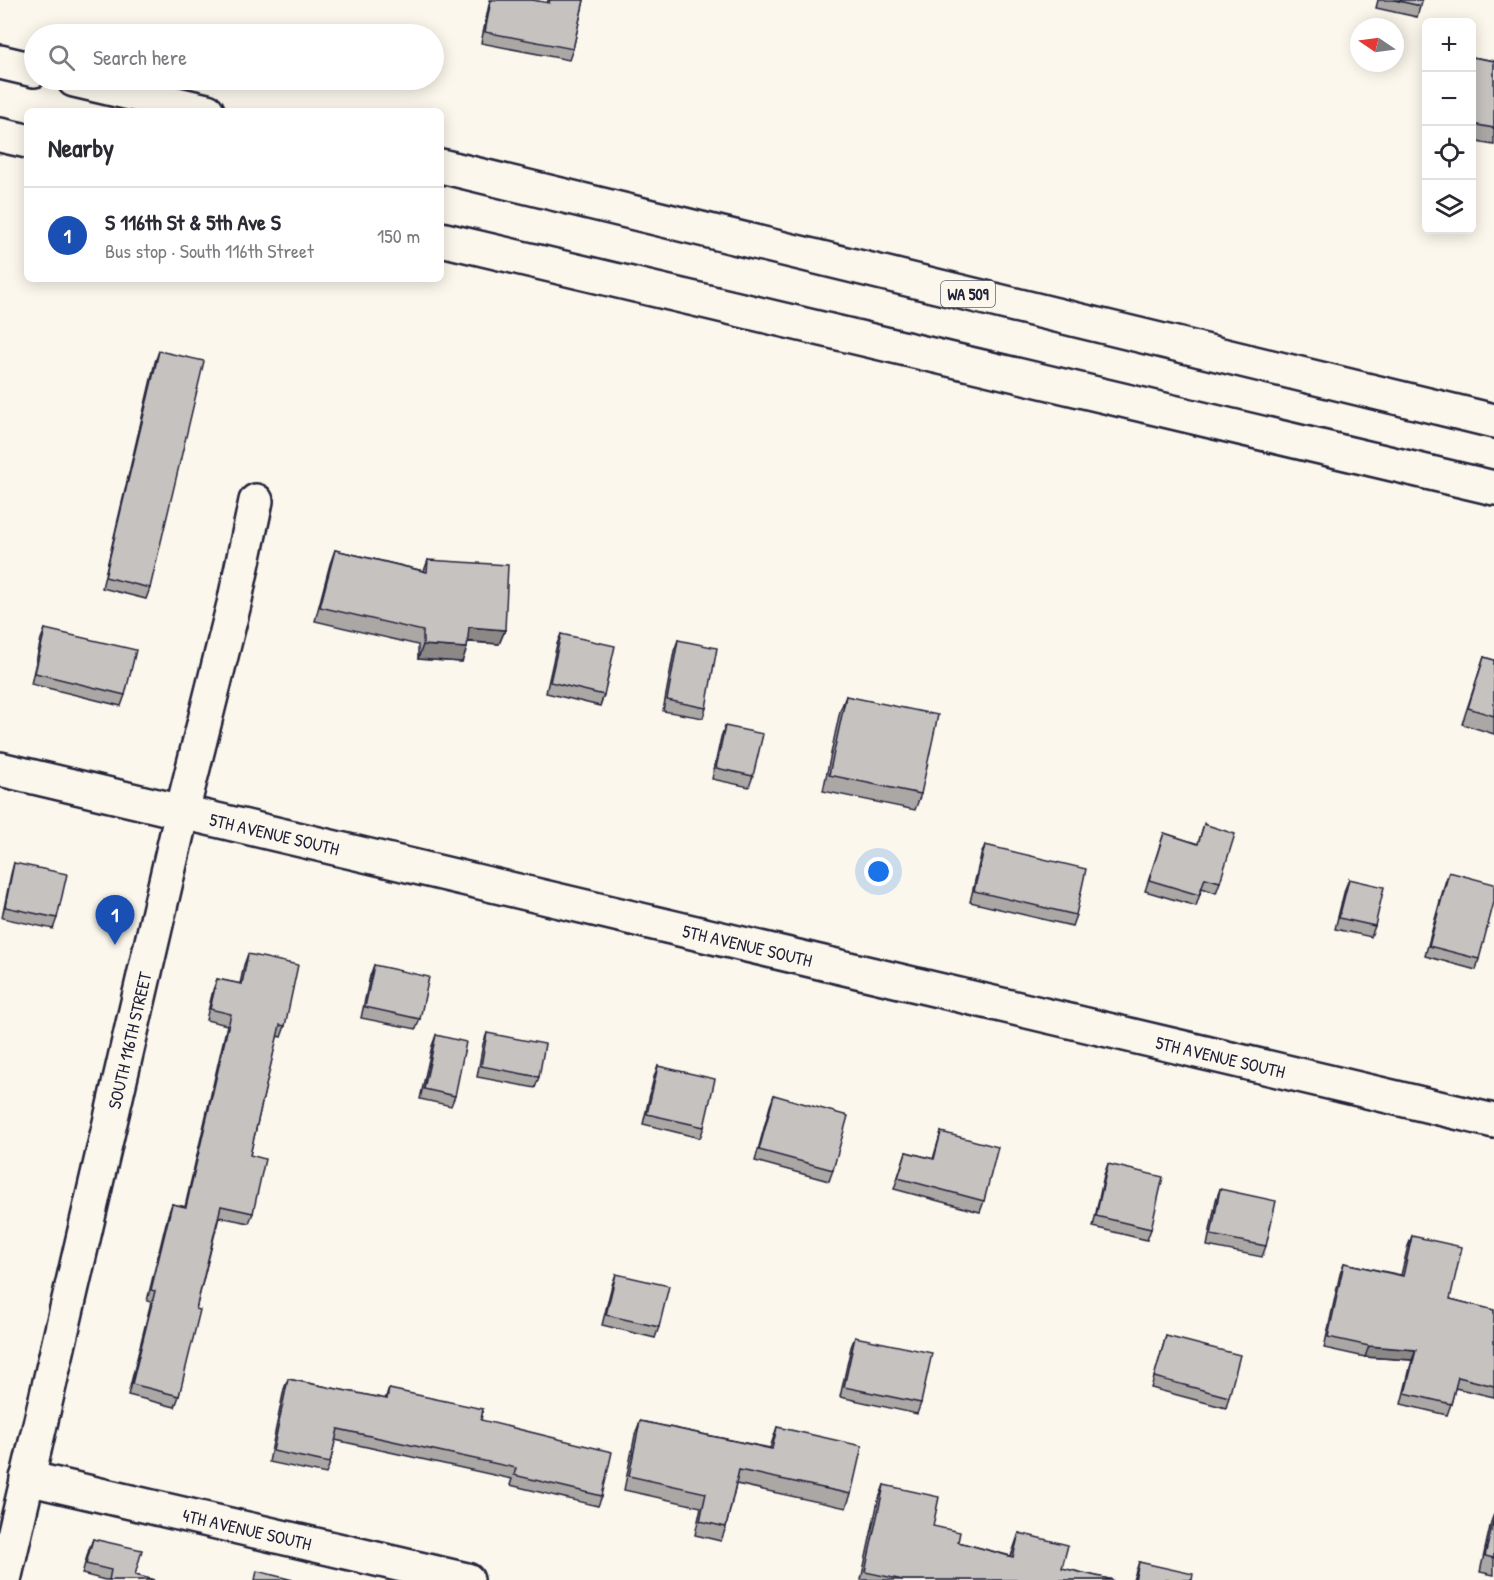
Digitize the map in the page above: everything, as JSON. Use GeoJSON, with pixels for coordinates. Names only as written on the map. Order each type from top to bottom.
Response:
{"type":"FeatureCollection","features":[{"type":"Feature","properties":{"kind":"main road"},"geometry":{"type":"LineString","coordinates":[[0,62],[24,68]]}},
{"type":"Feature","properties":{"kind":"main road"},"geometry":{"type":"LineString","coordinates":[[117,90],[194,108]]}},
{"type":"Feature","properties":{"kind":"main road"},"geometry":{"type":"LineString","coordinates":[[0,135],[24,140]]}},
{"type":"Feature","properties":{"kind":"main road","name":"WA 509"},"geometry":{"type":"LineString","coordinates":[[444,167],[1494,421]]}},
{"type":"Feature","properties":{"kind":"main road"},"geometry":{"type":"LineString","coordinates":[[444,240],[1494,488]]}},
{"type":"Feature","properties":{"kind":"main road","name":"SOUTH 116TH STREET"},"geometry":{"type":"LineString","coordinates":[[4,1580],[182,812],[234,604],[256,501]]}},
{"type":"Feature","properties":{"kind":"main road","name":"5TH AVENUE SOUTH"},"geometry":{"type":"LineString","coordinates":[[0,769],[1494,1121]]}},
{"type":"Feature","properties":{"kind":"main road","name":"4TH AVENUE SOUTH"},"geometry":{"type":"LineString","coordinates":[[27,1478],[467,1580]]}},
{"type":"Feature","properties":{"kind":"building"},"geometry":{"type":"Polygon","coordinates":[[[491,0],[532,0],[549,3],[550,0],[584,0],[573,49],[485,32],[491,0]]]}},
{"type":"Feature","properties":{"kind":"building"},"geometry":{"type":"Polygon","coordinates":[[[1394,0],[1422,0],[1421,6],[1394,0]]]}},
{"type":"Feature","properties":{"kind":"building"},"geometry":{"type":"Polygon","coordinates":[[[1476,58],[1494,61],[1494,128],[1476,125],[1476,58]]]}},
{"type":"Feature","properties":{"kind":"building"},"geometry":{"type":"Polygon","coordinates":[[[159,351],[204,361],[150,588],[105,577],[159,351]]]}},
{"type":"Feature","properties":{"kind":"building"},"geometry":{"type":"Polygon","coordinates":[[[335,550],[427,572],[428,560],[508,565],[505,630],[469,627],[467,648],[423,645],[423,631],[320,607],[335,550]]]}},
{"type":"Feature","properties":{"kind":"building"},"geometry":{"type":"Polygon","coordinates":[[[45,629],[136,650],[125,695],[35,673],[45,629]]]}},
{"type":"Feature","properties":{"kind":"building"},"geometry":{"type":"Polygon","coordinates":[[[561,634],[615,646],[604,695],[550,682],[561,634]]]}},
{"type":"Feature","properties":{"kind":"building"},"geometry":{"type":"Polygon","coordinates":[[[678,640],[717,648],[706,708],[667,700],[678,640]]]}},
{"type":"Feature","properties":{"kind":"building"},"geometry":{"type":"Polygon","coordinates":[[[1484,657],[1494,660],[1494,716],[1468,708],[1484,657]]]}},
{"type":"Feature","properties":{"kind":"building"},"geometry":{"type":"Polygon","coordinates":[[[846,696],[938,715],[921,794],[829,775],[846,696]]]}},
{"type":"Feature","properties":{"kind":"building"},"geometry":{"type":"Polygon","coordinates":[[[725,726],[763,734],[753,776],[716,768],[725,726]]]}},
{"type":"Feature","properties":{"kind":"building"},"geometry":{"type":"Polygon","coordinates":[[[1204,824],[1235,834],[1220,882],[1205,878],[1199,895],[1149,880],[1164,833],[1198,844],[1204,824]]]}},
{"type":"Feature","properties":{"kind":"building"},"geometry":{"type":"Polygon","coordinates":[[[985,845],[1086,869],[1076,915],[974,891],[985,845]]]}},
{"type":"Feature","properties":{"kind":"building"},"geometry":{"type":"Polygon","coordinates":[[[14,863],[67,874],[57,918],[5,907],[14,863]]]}},
{"type":"Feature","properties":{"kind":"building"},"geometry":{"type":"Polygon","coordinates":[[[1449,872],[1494,884],[1494,902],[1479,959],[1429,946],[1449,872]]]}},
{"type":"Feature","properties":{"kind":"building"},"geometry":{"type":"Polygon","coordinates":[[[1349,879],[1384,887],[1375,926],[1339,918],[1349,879]]]}},
{"type":"Feature","properties":{"kind":"building"},"geometry":{"type":"Polygon","coordinates":[[[248,954],[298,965],[285,1026],[280,1025],[250,1155],[265,1159],[253,1213],[221,1206],[196,1309],[200,1310],[179,1396],[132,1384],[155,1291],[151,1290],[172,1204],[186,1207],[231,1014],[210,1009],[217,979],[242,984],[248,954]]]}},
{"type":"Feature","properties":{"kind":"building"},"geometry":{"type":"Polygon","coordinates":[[[374,965],[429,977],[420,1019],[365,1007],[374,965]]]}},
{"type":"Feature","properties":{"kind":"building"},"geometry":{"type":"Polygon","coordinates":[[[487,1033],[545,1044],[539,1077],[481,1066],[487,1033]]]}},
{"type":"Feature","properties":{"kind":"building"},"geometry":{"type":"Polygon","coordinates":[[[436,1035],[466,1042],[455,1096],[424,1089],[436,1035]]]}},
{"type":"Feature","properties":{"kind":"building"},"geometry":{"type":"Polygon","coordinates":[[[658,1066],[715,1079],[704,1127],[647,1114],[658,1066]]]}},
{"type":"Feature","properties":{"kind":"building"},"geometry":{"type":"Polygon","coordinates":[[[774,1095],[848,1116],[833,1170],[759,1150],[774,1095]]]}},
{"type":"Feature","properties":{"kind":"building"},"geometry":{"type":"Polygon","coordinates":[[[941,1132],[998,1147],[984,1201],[898,1178],[906,1152],[934,1159],[941,1132]]]}},
{"type":"Feature","properties":{"kind":"building"},"geometry":{"type":"Polygon","coordinates":[[[1108,1164],[1163,1177],[1151,1229],[1096,1216],[1108,1164]]]}},
{"type":"Feature","properties":{"kind":"building"},"geometry":{"type":"Polygon","coordinates":[[[1220,1189],[1276,1201],[1266,1246],[1211,1235],[1220,1189]]]}},
{"type":"Feature","properties":{"kind":"building"},"geometry":{"type":"Polygon","coordinates":[[[1412,1236],[1462,1247],[1450,1299],[1494,1310],[1494,1386],[1458,1377],[1451,1404],[1405,1393],[1416,1350],[1369,1346],[1328,1337],[1344,1263],[1403,1276],[1412,1236]]]}},
{"type":"Feature","properties":{"kind":"building"},"geometry":{"type":"Polygon","coordinates":[[[616,1274],[669,1286],[659,1327],[606,1315],[616,1274]]]}},
{"type":"Feature","properties":{"kind":"building"},"geometry":{"type":"Polygon","coordinates":[[[1166,1336],[1240,1355],[1229,1397],[1154,1377],[1166,1336]]]}},
{"type":"Feature","properties":{"kind":"building"},"geometry":{"type":"Polygon","coordinates":[[[855,1337],[932,1353],[921,1403],[844,1387],[855,1337]]]}},
{"type":"Feature","properties":{"kind":"building"},"geometry":{"type":"Polygon","coordinates":[[[288,1379],[387,1399],[389,1389],[483,1409],[481,1420],[612,1452],[602,1496],[514,1475],[516,1468],[338,1429],[330,1463],[273,1451],[288,1379]]]}},
{"type":"Feature","properties":{"kind":"building"},"geometry":{"type":"Polygon","coordinates":[[[640,1421],[772,1449],[777,1427],[862,1446],[851,1494],[739,1470],[726,1527],[700,1521],[706,1493],[629,1476],[640,1421]]]}},
{"type":"Feature","properties":{"kind":"building"},"geometry":{"type":"Polygon","coordinates":[[[884,1485],[939,1497],[933,1526],[960,1532],[958,1542],[1013,1557],[1019,1533],[1068,1545],[1062,1568],[1113,1580],[903,1580],[865,1572],[884,1485]]]}},
{"type":"Feature","properties":{"kind":"building"},"geometry":{"type":"Polygon","coordinates":[[[1494,1518],[1494,1558],[1485,1556],[1494,1518]]]}},
{"type":"Feature","properties":{"kind":"building"},"geometry":{"type":"Polygon","coordinates":[[[93,1539],[142,1550],[135,1575],[154,1580],[109,1580],[111,1570],[86,1564],[93,1539]]]}},
{"type":"Feature","properties":{"kind":"building"},"geometry":{"type":"Polygon","coordinates":[[[1139,1562],[1193,1574],[1192,1580],[1135,1580],[1139,1562]]]}},
{"type":"Feature","properties":{"kind":"building"},"geometry":{"type":"Polygon","coordinates":[[[257,1571],[293,1580],[255,1580],[257,1571]]]}},
{"type":"Feature","properties":{"kind":"place","name":"S 116th St & 5th Ave S"},"geometry":{"type":"Point","coordinates":[115,945]}}]}
